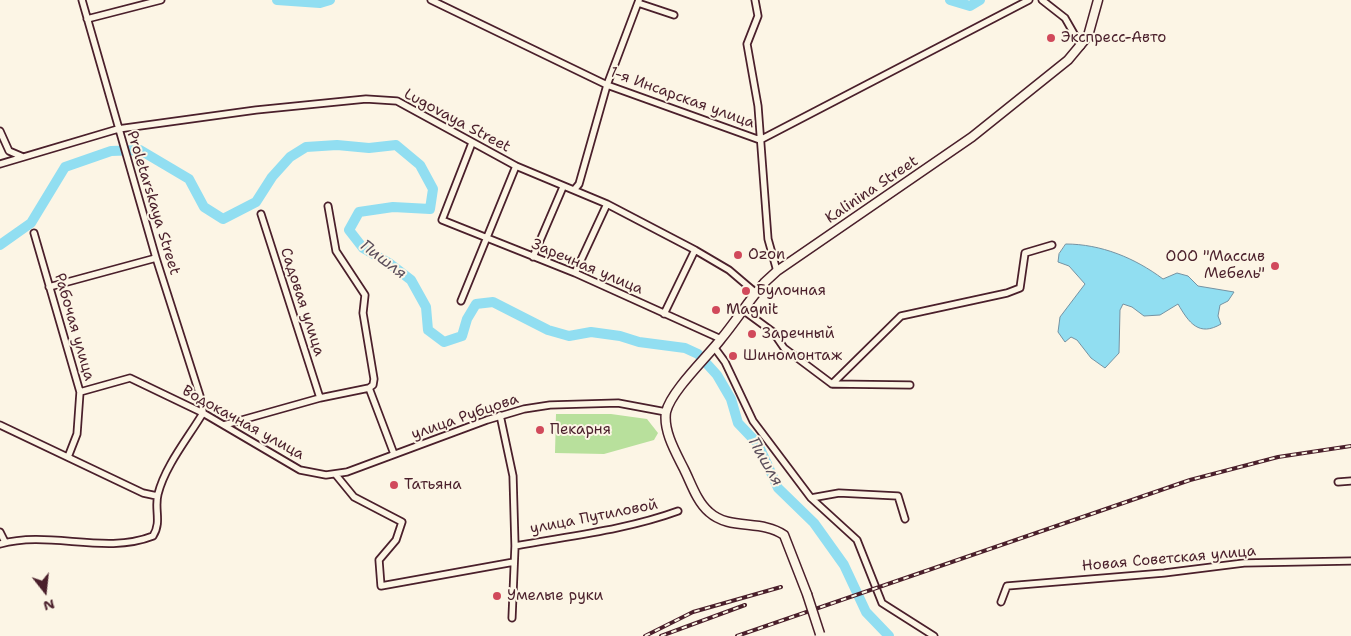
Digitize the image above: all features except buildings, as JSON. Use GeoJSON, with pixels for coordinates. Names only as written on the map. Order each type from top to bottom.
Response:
{"type":"FeatureCollection","features":[{"type":"Feature","properties":{"kind":"main road","name":"Kalinina Street"},"geometry":{"type":"LineString","coordinates":[[666,412],[693,372],[756,293],[777,271],[972,137],[1013,106],[1081,46],[1088,36],[1098,0]]}},
{"type":"Feature","properties":{"kind":"main road"},"geometry":{"type":"LineString","coordinates":[[666,412],[667,428],[673,445],[702,504],[709,513],[732,523],[766,526],[784,535],[807,594],[820,635]]}},
{"type":"Feature","properties":{"kind":"street","name":"Proletarskaya Street"},"geometry":{"type":"LineString","coordinates":[[82,0],[156,258],[202,402],[203,413]]}},
{"type":"Feature","properties":{"kind":"street"},"geometry":{"type":"LineString","coordinates":[[87,19],[161,0]]}},
{"type":"Feature","properties":{"kind":"street","name":"1-я Инсарская улица"},"geometry":{"type":"LineString","coordinates":[[431,0],[608,85],[760,140],[1029,0]]}},
{"type":"Feature","properties":{"kind":"street"},"geometry":{"type":"LineString","coordinates":[[755,0],[758,16],[747,44],[758,106],[768,239],[777,271]]}},
{"type":"Feature","properties":{"kind":"street"},"geometry":{"type":"LineString","coordinates":[[1042,0],[1065,18],[1081,46]]}},
{"type":"Feature","properties":{"kind":"street"},"geometry":{"type":"LineString","coordinates":[[574,190],[579,184],[608,85],[638,2],[674,15]]}},
{"type":"Feature","properties":{"kind":"street","name":"Lugovaya Street"},"geometry":{"type":"LineString","coordinates":[[0,164],[118,130],[256,110],[366,98],[398,101],[516,166],[607,204],[695,250],[729,270],[756,293]]}},
{"type":"Feature","properties":{"kind":"street"},"geometry":{"type":"LineString","coordinates":[[0,130],[9,151],[23,157]]}},
{"type":"Feature","properties":{"kind":"street","name":"Заречная улица"},"geometry":{"type":"LineString","coordinates":[[472,143],[442,220],[575,273],[721,339]]}},
{"type":"Feature","properties":{"kind":"street"},"geometry":{"type":"LineString","coordinates":[[461,301],[516,166]]}},
{"type":"Feature","properties":{"kind":"street"},"geometry":{"type":"LineString","coordinates":[[533,257],[564,187]]}},
{"type":"Feature","properties":{"kind":"street"},"geometry":{"type":"LineString","coordinates":[[575,273],[607,204]]}},
{"type":"Feature","properties":{"kind":"street"},"geometry":{"type":"LineString","coordinates":[[224,425],[320,398],[369,388],[373,385],[374,378],[363,313],[365,295],[336,251],[328,206]]}},
{"type":"Feature","properties":{"kind":"street","name":"Садовая улица"},"geometry":{"type":"LineString","coordinates":[[261,214],[320,398]]}},
{"type":"Feature","properties":{"kind":"street","name":"Рабочая улица"},"geometry":{"type":"LineString","coordinates":[[34,233],[80,392],[77,434],[68,457]]}},
{"type":"Feature","properties":{"kind":"street"},"geometry":{"type":"LineString","coordinates":[[832,384],[901,316],[1007,293],[1020,288],[1025,254],[1052,245]]}},
{"type":"Feature","properties":{"kind":"street"},"geometry":{"type":"LineString","coordinates":[[664,314],[695,250]]}},
{"type":"Feature","properties":{"kind":"street"},"geometry":{"type":"LineString","coordinates":[[49,287],[156,258]]}},
{"type":"Feature","properties":{"kind":"street"},"geometry":{"type":"LineString","coordinates":[[743,310],[773,332],[784,348],[832,384],[910,385]]}},
{"type":"Feature","properties":{"kind":"street"},"geometry":{"type":"LineString","coordinates":[[711,350],[726,362],[753,421],[811,498],[857,540],[882,603],[934,636]]}},
{"type":"Feature","properties":{"kind":"street","name":"Водокачная улица"},"geometry":{"type":"LineString","coordinates":[[80,392],[130,378],[203,413],[300,470],[316,475],[336,475]]}},
{"type":"Feature","properties":{"kind":"street"},"geometry":{"type":"LineString","coordinates":[[369,388],[394,454]]}},
{"type":"Feature","properties":{"kind":"street","name":"улица Рубцова"},"geometry":{"type":"LineString","coordinates":[[336,475],[500,415],[550,405],[618,403],[666,412]]}},
{"type":"Feature","properties":{"kind":"street"},"geometry":{"type":"LineString","coordinates":[[0,532],[2,543],[20,540],[117,543],[142,540],[153,536],[157,530],[157,496],[164,479],[203,413]]}},
{"type":"Feature","properties":{"kind":"street"},"geometry":{"type":"LineString","coordinates":[[500,415],[513,476],[515,546],[512,618]]}},
{"type":"Feature","properties":{"kind":"street"},"geometry":{"type":"LineString","coordinates":[[0,425],[143,493],[157,496]]}},
{"type":"Feature","properties":{"kind":"street"},"geometry":{"type":"LineString","coordinates":[[336,475],[354,496],[402,522],[396,540],[379,560],[381,586],[514,562]]}},
{"type":"Feature","properties":{"kind":"street"},"geometry":{"type":"LineString","coordinates":[[1338,482],[1351,481]]}},
{"type":"Feature","properties":{"kind":"street"},"geometry":{"type":"LineString","coordinates":[[811,498],[839,493],[898,496],[905,519]]}},
{"type":"Feature","properties":{"kind":"street","name":"улица Путиловой"},"geometry":{"type":"LineString","coordinates":[[515,546],[616,528],[657,519],[678,511]]}},
{"type":"Feature","properties":{"kind":"street","name":"Новая Советская улица"},"geometry":{"type":"LineString","coordinates":[[1001,602],[1007,586],[1164,573],[1244,563],[1351,561]]}},
{"type":"Feature","properties":{"kind":"green space"},"geometry":{"type":"Polygon","coordinates":[[[556,414],[611,414],[647,419],[658,433],[654,440],[604,454],[555,453],[556,414]]]}},
{"type":"Feature","properties":{"kind":"water"},"geometry":{"type":"Polygon","coordinates":[[[1066,244],[1092,247],[1117,254],[1141,265],[1163,279],[1177,273],[1188,276],[1198,286],[1234,292],[1228,301],[1220,305],[1218,316],[1221,324],[1207,329],[1195,326],[1186,317],[1178,304],[1160,315],[1144,316],[1132,307],[1123,304],[1120,310],[1119,353],[1105,368],[1091,358],[1077,340],[1071,337],[1065,342],[1058,332],[1060,317],[1085,284],[1069,266],[1058,262],[1059,254],[1066,244]]]}},
{"type":"Feature","properties":{"kind":"waterway"},"geometry":{"type":"LineString","coordinates":[[277,0],[320,3],[330,0]]}},
{"type":"Feature","properties":{"kind":"waterway"},"geometry":{"type":"LineString","coordinates":[[950,0],[970,6],[980,0]]}},
{"type":"Feature","properties":{"kind":"waterway","name":"Пишля"},"geometry":{"type":"LineString","coordinates":[[0,245],[31,223],[65,167],[111,151],[140,150],[189,179],[204,207],[223,219],[256,202],[272,177],[290,157],[306,147],[337,145],[369,148],[396,145],[420,165],[433,189],[430,209],[393,207],[359,212],[349,230],[363,248],[389,263],[411,280],[426,307],[428,330],[444,342],[462,336],[467,319],[476,304],[493,302],[548,330],[569,336],[591,332],[620,336],[639,342],[685,348],[698,354],[717,375],[731,399],[738,423],[758,444],[778,488],[814,523],[844,565],[866,612],[889,636]]}},
{"type":"Feature","properties":{"kind":"railway"},"geometry":{"type":"LineString","coordinates":[[737,636],[1190,480],[1278,457],[1351,446]]}},
{"type":"Feature","properties":{"kind":"railway"},"geometry":{"type":"LineString","coordinates":[[645,636],[693,612],[781,587]]}},
{"type":"Feature","properties":{"kind":"railway"},"geometry":{"type":"LineString","coordinates":[[661,636],[745,605]]}},
{"type":"Feature","properties":{"kind":"place","name":"Экспресс-Авто"},"geometry":{"type":"Point","coordinates":[1051,38]}},
{"type":"Feature","properties":{"kind":"place","name":"Ozon"},"geometry":{"type":"Point","coordinates":[738,255]}},
{"type":"Feature","properties":{"kind":"place","name":"ООО \"Массив Мебель\""},"geometry":{"type":"Point","coordinates":[1275,266]}},
{"type":"Feature","properties":{"kind":"place","name":"Булочная"},"geometry":{"type":"Point","coordinates":[746,291]}},
{"type":"Feature","properties":{"kind":"place","name":"Magnit"},"geometry":{"type":"Point","coordinates":[716,310]}},
{"type":"Feature","properties":{"kind":"place","name":"Заречный"},"geometry":{"type":"Point","coordinates":[752,334]}},
{"type":"Feature","properties":{"kind":"place","name":"Шиномонтаж"},"geometry":{"type":"Point","coordinates":[733,356]}},
{"type":"Feature","properties":{"kind":"place","name":"Пекарня"},"geometry":{"type":"Point","coordinates":[540,430]}},
{"type":"Feature","properties":{"kind":"place","name":"Татьяна"},"geometry":{"type":"Point","coordinates":[394,485]}},
{"type":"Feature","properties":{"kind":"place","name":"Умелые руки"},"geometry":{"type":"Point","coordinates":[497,596]}}]}
